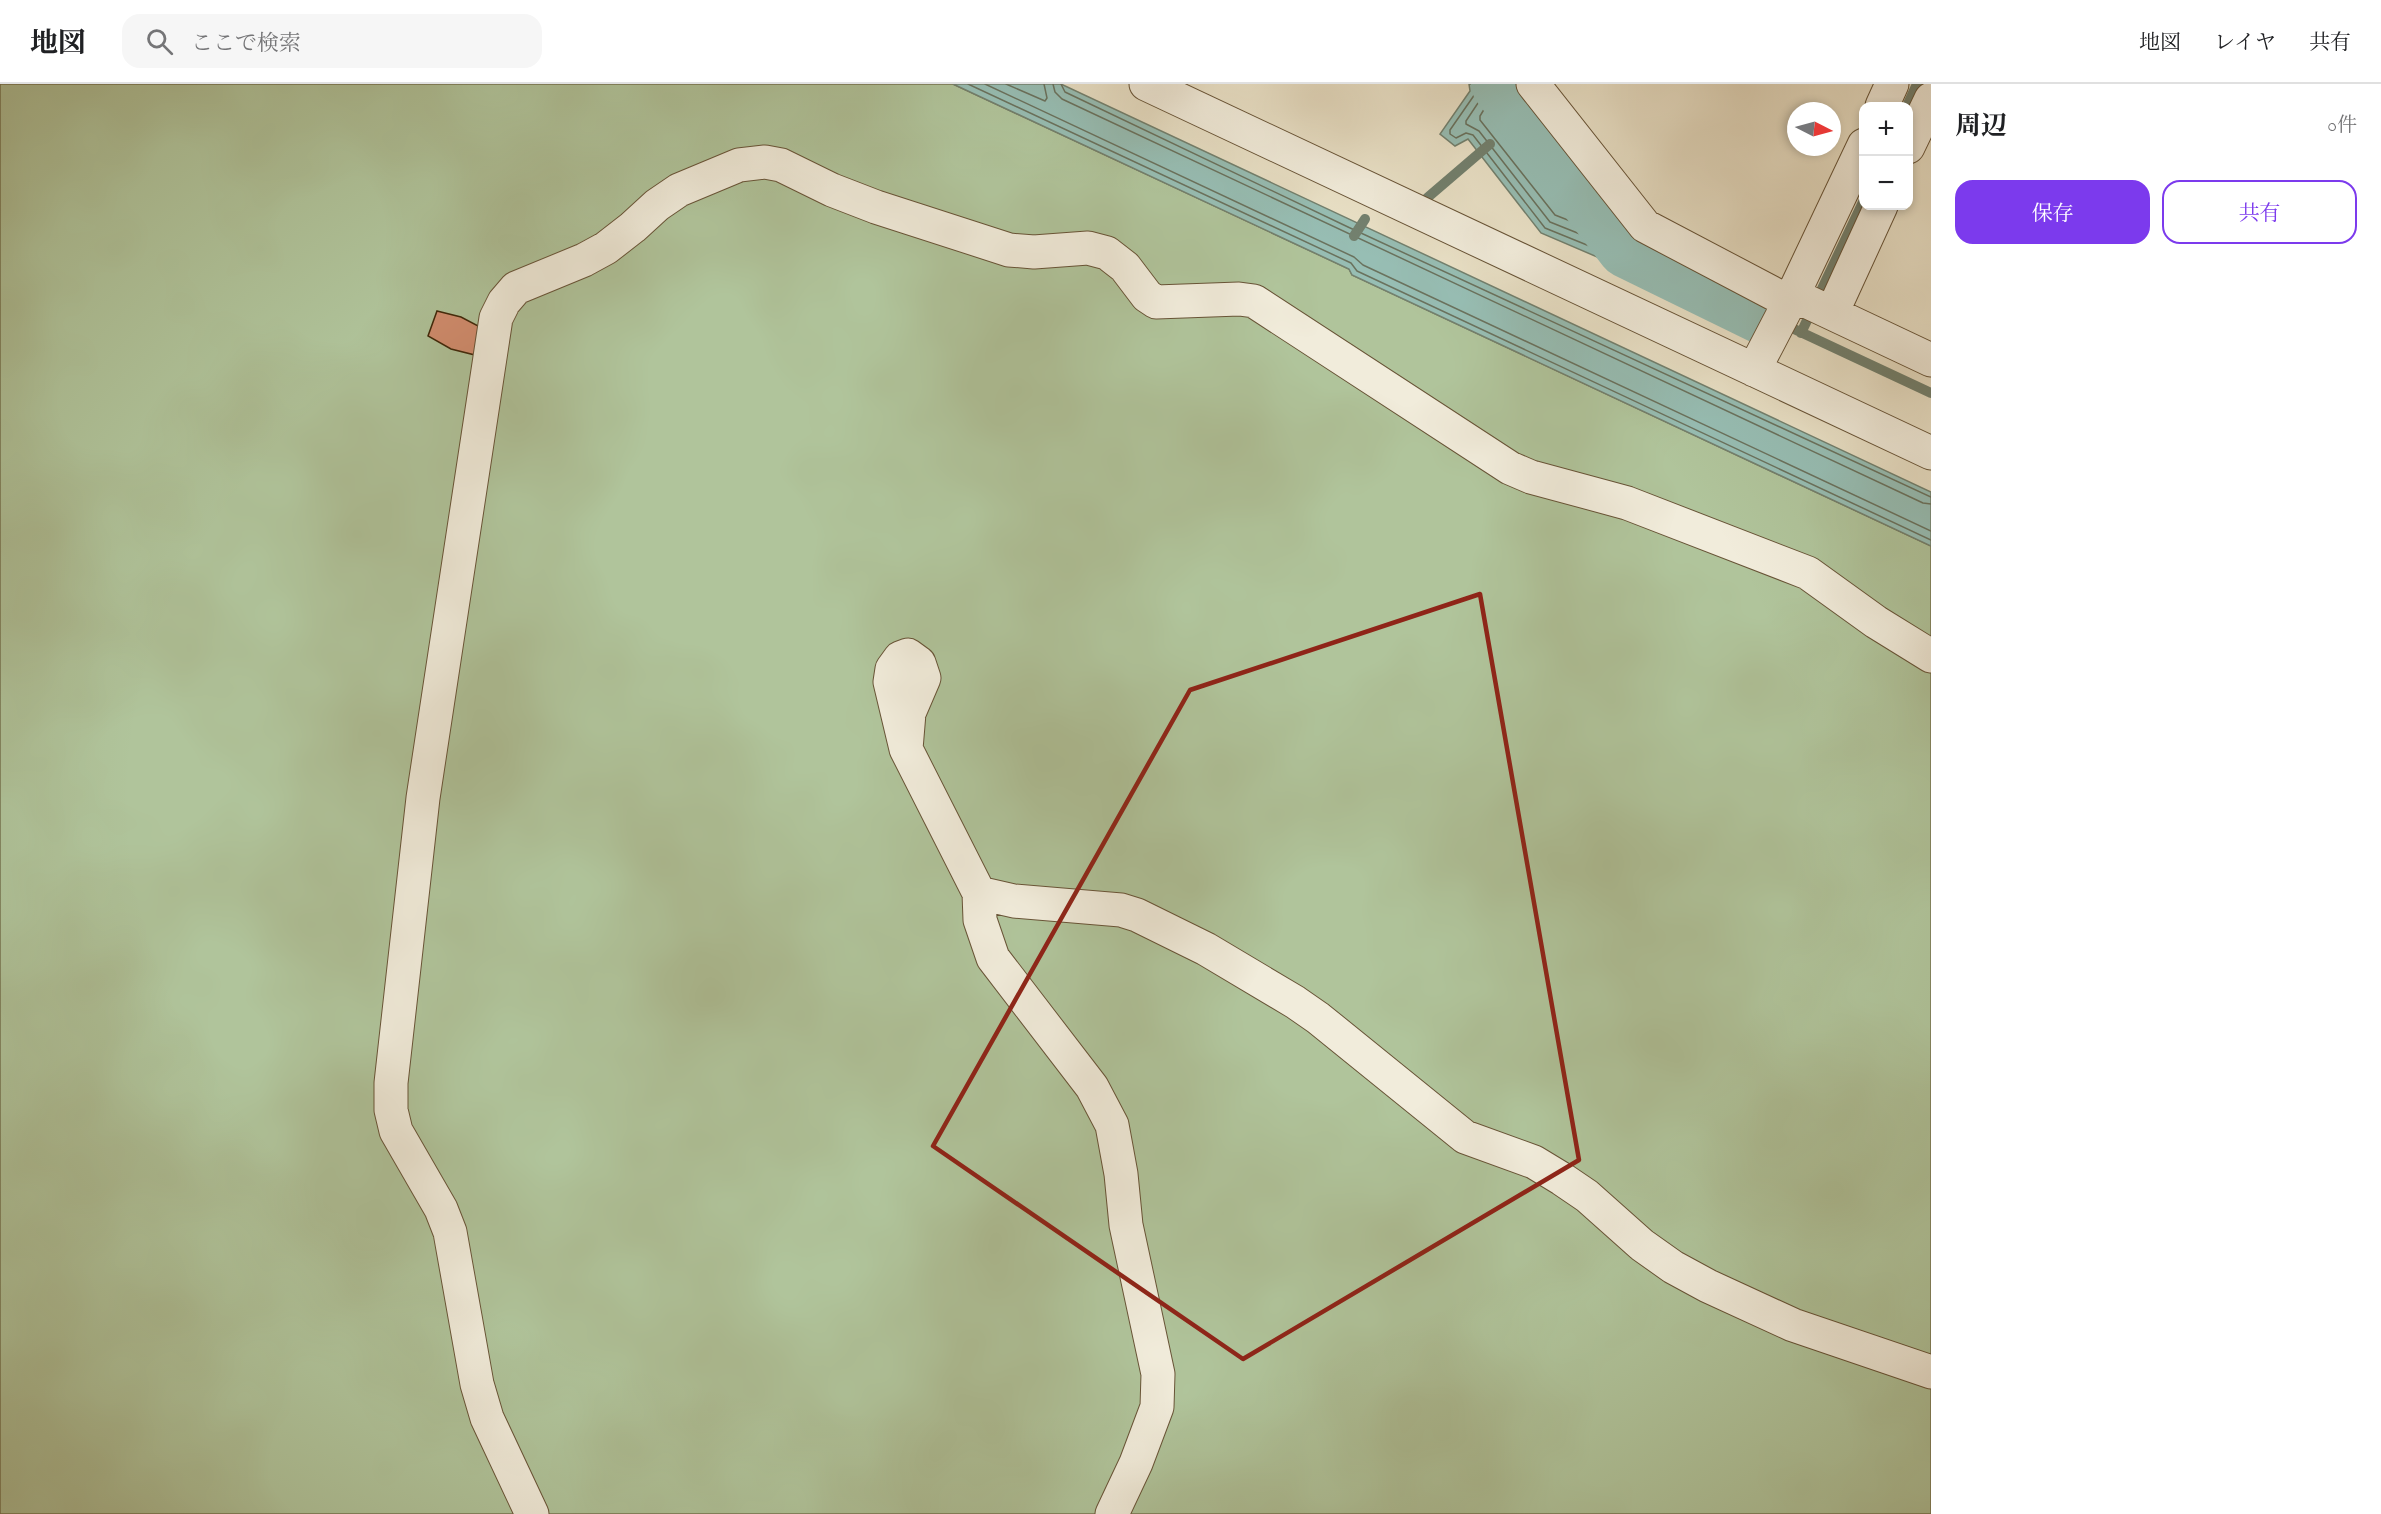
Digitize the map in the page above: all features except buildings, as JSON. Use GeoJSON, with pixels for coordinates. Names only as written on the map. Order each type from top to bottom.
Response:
{"type":"FeatureCollection","features":[{"type":"Feature","properties":{"kind":"street"},"geometry":{"type":"LineString","coordinates":[[1146,84],[1931,453]]}},
{"type":"Feature","properties":{"kind":"street"},"geometry":{"type":"LineString","coordinates":[[1533,84],[1645,226],[1802,311],[1931,360]]}},
{"type":"Feature","properties":{"kind":"street"},"geometry":{"type":"LineString","coordinates":[[1884,102],[1892,84]]}},
{"type":"Feature","properties":{"kind":"street"},"geometry":{"type":"LineString","coordinates":[[1913,137],[1931,99]]}},
{"type":"Feature","properties":{"kind":"street"},"geometry":{"type":"LineString","coordinates":[[1802,311],[1859,156]]}},
{"type":"Feature","properties":{"kind":"street"},"geometry":{"type":"LineString","coordinates":[[532,1514],[487,1418],[477,1384],[450,1232],[441,1209],[396,1131],[391,1110],[391,1083],[423,798],[496,318],[504,302],[516,288],[584,260],[606,248],[657,205],[679,190],[739,165],[765,162],[781,165],[832,190],[876,207],[1009,250],[1034,252],[1088,248],[1107,253],[1125,267],[1147,296],[1156,302],[1239,299],[1254,301],[1510,468],[1531,477],[1627,504],[1808,573],[1876,622],[1931,656]]}},
{"type":"Feature","properties":{"kind":"street"},"geometry":{"type":"LineString","coordinates":[[1754,370],[1802,311],[1878,210]]}},
{"type":"Feature","properties":{"kind":"street"},"geometry":{"type":"LineString","coordinates":[[906,750],[979,893],[980,920],[993,958],[1092,1087],[1112,1125],[1121,1174],[1126,1225],[1158,1374],[1157,1407],[1136,1463],[1112,1514]]}},
{"type":"Feature","properties":{"kind":"street"},"geometry":{"type":"LineString","coordinates":[[979,893],[1014,901],[1121,910],[1137,915],[1206,949],[1318,1018],[1465,1137],[1534,1162],[1587,1196],[1642,1245],[1673,1266],[1708,1286],[1793,1325],[1931,1372]]}},
{"type":"Feature","properties":{"kind":"highlighted area"},"geometry":{"type":"Polygon","coordinates":[[[1480,594],[1579,1160],[1243,1359],[933,1146],[1190,690],[1480,594]]]}},
{"type":"Feature","properties":{"kind":"green space"},"geometry":{"type":"Polygon","coordinates":[[[0,84],[953,84],[1349,269],[1352,275],[1931,546],[1931,1514],[0,1514],[0,84]]]}},
{"type":"Feature","properties":{"kind":"water"},"geometry":{"type":"Polygon","coordinates":[[[953,84],[1061,84],[1931,492],[1931,546],[1352,275],[1349,269],[953,84]]]}},
{"type":"Feature","properties":{"kind":"water"},"geometry":{"type":"Polygon","coordinates":[[[1469,84],[1517,84],[1632,235],[1616,265],[1541,233],[1468,139],[1455,146],[1440,134],[1470,91],[1469,84]]]}},
{"type":"Feature","properties":{"kind":"waterway"},"geometry":{"type":"LineString","coordinates":[[1501,84],[1627,248],[1762,314]]}},
{"type":"Feature","properties":{"kind":"waterway"},"geometry":{"type":"LineString","coordinates":[[1909,102],[1917,84]]}},
{"type":"Feature","properties":{"kind":"waterway"},"geometry":{"type":"LineString","coordinates":[[1427,198],[1490,144]]}},
{"type":"Feature","properties":{"kind":"waterway"},"geometry":{"type":"LineString","coordinates":[[1801,333],[1859,210]]}},
{"type":"Feature","properties":{"kind":"waterway"},"geometry":{"type":"LineString","coordinates":[[1354,236],[1365,219]]}},
{"type":"Feature","properties":{"kind":"waterway"},"geometry":{"type":"LineString","coordinates":[[1762,314],[1931,393]]}}]}
